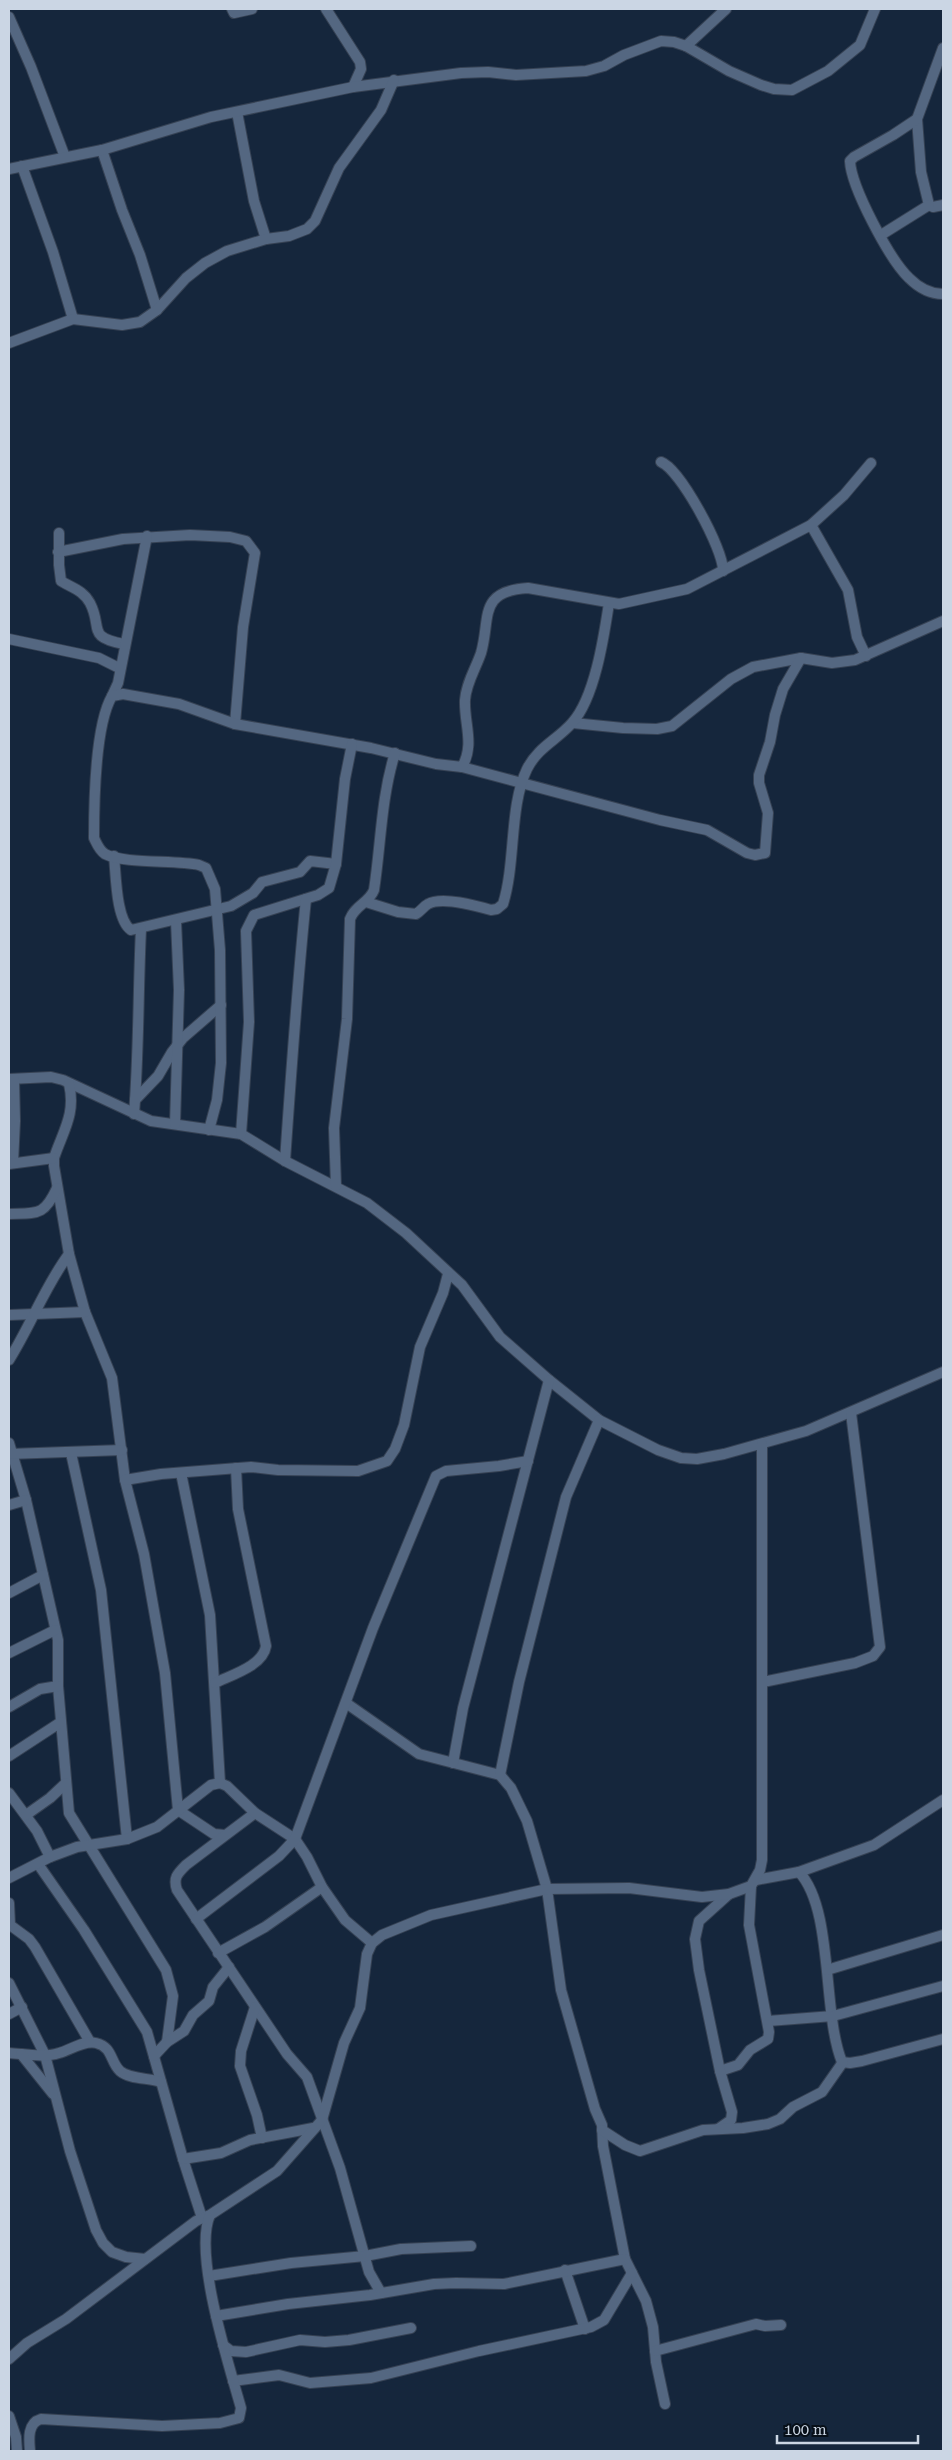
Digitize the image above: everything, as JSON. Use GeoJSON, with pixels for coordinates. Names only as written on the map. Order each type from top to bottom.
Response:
{"type":"FeatureCollection","features":[{"type":"Feature","properties":{"kind":"street"},"geometry":{"type":"LineString","coordinates":[[232,9],[234,12],[252,9]]}},
{"type":"Feature","properties":{"kind":"street"},"geometry":{"type":"LineString","coordinates":[[326,9],[360,62],[361,70],[353,87]]}},
{"type":"Feature","properties":{"kind":"street"},"geometry":{"type":"LineString","coordinates":[[686,46],[726,9]]}},
{"type":"Feature","properties":{"kind":"street"},"geometry":{"type":"LineString","coordinates":[[9,169],[102,150],[190,122],[353,87],[394,80],[461,73],[488,72],[516,75],[586,71],[604,66],[624,55],[652,44],[667,42],[686,46],[728,70],[774,89],[792,90],[828,71],[860,45],[875,9]]}},
{"type":"Feature","properties":{"kind":"street"},"geometry":{"type":"LineString","coordinates":[[9,17],[31,67],[66,158]]}},
{"type":"Feature","properties":{"kind":"street"},"geometry":{"type":"LineString","coordinates":[[929,205],[921,172],[917,118],[943,48]]}},
{"type":"Feature","properties":{"kind":"street"},"geometry":{"type":"LineString","coordinates":[[9,343],[73,319],[132,325],[157,310],[186,278],[205,263],[226,251],[266,239],[289,236],[307,229],[315,221],[339,168],[381,110],[394,80]]}},
{"type":"Feature","properties":{"kind":"street"},"geometry":{"type":"LineString","coordinates":[[237,112],[254,201],[266,239]]}},
{"type":"Feature","properties":{"kind":"street"},"geometry":{"type":"LineString","coordinates":[[917,118],[850,161],[858,192],[899,267],[910,279],[933,294],[943,294]]}},
{"type":"Feature","properties":{"kind":"street"},"geometry":{"type":"LineString","coordinates":[[102,150],[122,210],[140,255],[157,310]]}},
{"type":"Feature","properties":{"kind":"street"},"geometry":{"type":"LineString","coordinates":[[22,166],[53,252],[73,319]]}},
{"type":"Feature","properties":{"kind":"street"},"geometry":{"type":"LineString","coordinates":[[881,235],[929,205],[943,205]]}},
{"type":"Feature","properties":{"kind":"street"},"geometry":{"type":"LineString","coordinates":[[661,462],[671,468],[705,521],[723,558],[723,571]]}},
{"type":"Feature","properties":{"kind":"street"},"geometry":{"type":"LineString","coordinates":[[462,767],[470,749],[465,699],[482,650],[486,617],[495,600],[509,591],[528,588],[548,590],[608,603],[632,603],[687,589],[811,525],[834,505],[871,463]]}},
{"type":"Feature","properties":{"kind":"street"},"geometry":{"type":"LineString","coordinates":[[811,525],[848,590],[858,637],[866,656]]}},
{"type":"Feature","properties":{"kind":"street"},"geometry":{"type":"LineString","coordinates":[[60,533],[58,552],[61,581],[78,590],[90,603],[98,633],[110,641],[124,644]]}},
{"type":"Feature","properties":{"kind":"street"},"geometry":{"type":"LineString","coordinates":[[58,552],[147,536],[230,537],[246,540],[252,546],[255,553],[243,627],[235,724]]}},
{"type":"Feature","properties":{"kind":"street"},"geometry":{"type":"LineString","coordinates":[[147,536],[119,668],[118,683],[105,712],[96,784],[94,838],[102,851],[114,856],[199,865],[206,868],[210,876],[217,909],[221,1005],[220,1080],[209,1130]]}},
{"type":"Feature","properties":{"kind":"street"},"geometry":{"type":"LineString","coordinates":[[366,902],[398,912],[416,914],[435,901],[448,901],[491,910],[497,909],[503,904],[506,896],[522,782],[527,770],[546,744],[573,723],[587,696],[603,640],[608,603]]}},
{"type":"Feature","properties":{"kind":"street"},"geometry":{"type":"LineString","coordinates":[[573,723],[656,729],[672,726],[737,675],[753,667],[801,658],[832,663],[866,656],[943,621]]}},
{"type":"Feature","properties":{"kind":"street"},"geometry":{"type":"LineString","coordinates":[[9,639],[99,658],[119,668]]}},
{"type":"Feature","properties":{"kind":"street"},"geometry":{"type":"LineString","coordinates":[[112,696],[123,694],[179,704],[235,724],[352,744],[436,764],[462,767],[660,820],[707,830],[747,853],[755,855],[765,853],[768,814],[759,783],[759,775],[770,742],[782,689],[801,658]]}},
{"type":"Feature","properties":{"kind":"street"},"geometry":{"type":"LineString","coordinates":[[241,1134],[249,1022],[246,931],[254,916],[306,899],[329,888],[336,864],[345,779],[352,744]]}},
{"type":"Feature","properties":{"kind":"street"},"geometry":{"type":"LineString","coordinates":[[336,1186],[334,1128],[347,1019],[350,919],[374,890],[382,806],[386,780],[395,753]]}},
{"type":"Feature","properties":{"kind":"street"},"geometry":{"type":"LineString","coordinates":[[114,856],[122,917],[125,926],[131,930],[176,921],[242,901],[253,893],[262,882],[300,872],[310,862],[336,864]]}},
{"type":"Feature","properties":{"kind":"street"},"geometry":{"type":"LineString","coordinates":[[285,1161],[293,1067],[296,999],[306,899]]}},
{"type":"Feature","properties":{"kind":"street"},"geometry":{"type":"LineString","coordinates":[[175,1124],[180,990],[176,921]]}},
{"type":"Feature","properties":{"kind":"street"},"geometry":{"type":"LineString","coordinates":[[134,1114],[141,929]]}},
{"type":"Feature","properties":{"kind":"street"},"geometry":{"type":"LineString","coordinates":[[135,1100],[158,1076],[178,1044],[221,1005]]}},
{"type":"Feature","properties":{"kind":"street"},"geometry":{"type":"LineString","coordinates":[[54,1158],[11,1164],[15,1121],[11,1079],[52,1077],[63,1080],[151,1121],[241,1134],[285,1161],[336,1186],[386,1216],[470,1295],[500,1337],[599,1420],[658,1450],[689,1460],[762,1444],[806,1431],[943,1372]]}},
{"type":"Feature","properties":{"kind":"street"},"geometry":{"type":"LineString","coordinates":[[69,1084],[73,1101],[72,1110],[54,1158],[58,1188],[70,1254],[85,1312],[112,1378],[125,1480],[144,1554],[165,1673],[178,1810]]}},
{"type":"Feature","properties":{"kind":"street"},"geometry":{"type":"LineString","coordinates":[[9,1214],[37,1213],[44,1210],[58,1188]]}},
{"type":"Feature","properties":{"kind":"street"},"geometry":{"type":"LineString","coordinates":[[9,1360],[36,1314],[60,1267],[70,1254]]}},
{"type":"Feature","properties":{"kind":"street"},"geometry":{"type":"LineString","coordinates":[[125,1480],[236,1468],[358,1471],[388,1461],[395,1449],[404,1425],[420,1348],[444,1293],[448,1274]]}},
{"type":"Feature","properties":{"kind":"street"},"geometry":{"type":"LineString","coordinates":[[9,1315],[85,1312]]}},
{"type":"Feature","properties":{"kind":"street"},"geometry":{"type":"LineString","coordinates":[[453,1763],[463,1708],[549,1380]]}},
{"type":"Feature","properties":{"kind":"street"},"geometry":{"type":"LineString","coordinates":[[763,1682],[855,1663],[873,1656],[880,1647],[851,1413]]}},
{"type":"Feature","properties":{"kind":"street"},"geometry":{"type":"LineString","coordinates":[[500,1775],[519,1682],[566,1497],[599,1420]]}},
{"type":"Feature","properties":{"kind":"street"},"geometry":{"type":"LineString","coordinates":[[9,1443],[26,1500],[56,1630],[58,1686],[69,1813],[166,1970],[173,1996],[168,2042]]}},
{"type":"Feature","properties":{"kind":"street"},"geometry":{"type":"LineString","coordinates":[[720,2071],[738,2065],[750,2050],[768,2039],[768,2021],[749,1925],[753,1883],[762,1860],[762,1444]]}},
{"type":"Feature","properties":{"kind":"street"},"geometry":{"type":"LineString","coordinates":[[11,1454],[122,1450]]}},
{"type":"Feature","properties":{"kind":"street"},"geometry":{"type":"LineString","coordinates":[[70,1453],[101,1590],[127,1839]]}},
{"type":"Feature","properties":{"kind":"street"},"geometry":{"type":"LineString","coordinates":[[196,1919],[279,1856],[295,1839],[373,1628],[436,1476],[446,1471],[528,1461]]}},
{"type":"Feature","properties":{"kind":"street"},"geometry":{"type":"LineString","coordinates":[[215,1683],[242,1670],[262,1655],[266,1646],[238,1509],[236,1468]]}},
{"type":"Feature","properties":{"kind":"street"},"geometry":{"type":"LineString","coordinates":[[181,1473],[210,1615],[220,1783]]}},
{"type":"Feature","properties":{"kind":"street"},"geometry":{"type":"LineString","coordinates":[[9,1505],[26,1500]]}},
{"type":"Feature","properties":{"kind":"street"},"geometry":{"type":"LineString","coordinates":[[9,1593],[43,1575]]}},
{"type":"Feature","properties":{"kind":"street"},"geometry":{"type":"LineString","coordinates":[[9,1653],[56,1630]]}},
{"type":"Feature","properties":{"kind":"street"},"geometry":{"type":"LineString","coordinates":[[9,1706],[40,1689],[58,1686]]}},
{"type":"Feature","properties":{"kind":"street"},"geometry":{"type":"LineString","coordinates":[[346,1703],[419,1754],[500,1775],[511,1788],[527,1821],[547,1889],[561,1990],[594,2109],[602,2130],[603,2146],[625,2259],[646,2301],[653,2327],[655,2352],[665,2404]]}},
{"type":"Feature","properties":{"kind":"street"},"geometry":{"type":"LineString","coordinates":[[9,1756],[61,1722]]}},
{"type":"Feature","properties":{"kind":"street"},"geometry":{"type":"LineString","coordinates":[[26,1815],[50,1798],[66,1783]]}},
{"type":"Feature","properties":{"kind":"street"},"geometry":{"type":"LineString","coordinates":[[9,1879],[50,1857],[88,1845],[127,1839],[157,1827],[211,1785],[220,1783],[227,1786],[255,1813],[295,1839],[322,1887],[345,1920],[372,1943]]}},
{"type":"Feature","properties":{"kind":"street"},"geometry":{"type":"LineString","coordinates":[[9,1792],[38,1831],[50,1857]]}},
{"type":"Feature","properties":{"kind":"street"},"geometry":{"type":"LineString","coordinates":[[718,2129],[730,2120],[732,2116],[720,2071],[699,1970],[695,1939],[699,1921],[729,1894],[753,1883],[799,1872],[874,1845],[943,1800]]}},
{"type":"Feature","properties":{"kind":"street"},"geometry":{"type":"LineString","coordinates":[[178,1810],[214,1834],[225,1835]]}},
{"type":"Feature","properties":{"kind":"street"},"geometry":{"type":"LineString","coordinates":[[255,1813],[186,1865],[177,1874],[174,1881],[177,1890],[218,1953],[306,2078],[340,2168],[371,2276],[381,2293]]}},
{"type":"Feature","properties":{"kind":"street"},"geometry":{"type":"LineString","coordinates":[[30,2451],[30,2432],[36,2421],[41,2418],[162,2426],[236,2420],[241,2412],[216,2316],[209,2276],[205,2230],[206,2216],[182,2159],[147,2032],[84,1930],[38,1864]]}},
{"type":"Feature","properties":{"kind":"street"},"geometry":{"type":"LineString","coordinates":[[799,1872],[812,1890],[827,1970],[835,2035],[843,2062]]}},
{"type":"Feature","properties":{"kind":"street"},"geometry":{"type":"LineString","coordinates":[[218,1953],[265,1927],[322,1887]]}},
{"type":"Feature","properties":{"kind":"street"},"geometry":{"type":"LineString","coordinates":[[9,2359],[27,2343],[66,2319],[145,2259],[206,2216],[276,2171],[322,2120],[329,2104],[344,2043],[360,2008],[367,1954],[372,1943],[382,1934],[431,1915],[547,1889],[629,1888],[702,1897],[729,1894]]}},
{"type":"Feature","properties":{"kind":"street"},"geometry":{"type":"LineString","coordinates":[[9,1903],[10,1925],[29,1939],[35,1947],[90,2042]]}},
{"type":"Feature","properties":{"kind":"street"},"geometry":{"type":"LineString","coordinates":[[827,1970],[943,1935]]}},
{"type":"Feature","properties":{"kind":"street"},"geometry":{"type":"LineString","coordinates":[[154,2056],[168,2042],[184,2031],[193,2015],[206,2005],[213,1987],[229,1967]]}},
{"type":"Feature","properties":{"kind":"street"},"geometry":{"type":"LineString","coordinates":[[9,1983],[45,2055],[55,2097],[89,2213],[103,2243],[118,2255],[145,2259]]}},
{"type":"Feature","properties":{"kind":"street"},"geometry":{"type":"LineString","coordinates":[[768,2021],[833,2016],[943,1986]]}},
{"type":"Feature","properties":{"kind":"street"},"geometry":{"type":"LineString","coordinates":[[9,2014],[22,2007]]}},
{"type":"Feature","properties":{"kind":"street"},"geometry":{"type":"LineString","coordinates":[[255,2007],[240,2051],[240,2066],[257,2115],[262,2138]]}},
{"type":"Feature","properties":{"kind":"street"},"geometry":{"type":"LineString","coordinates":[[843,2062],[862,2061],[943,2039]]}},
{"type":"Feature","properties":{"kind":"street"},"geometry":{"type":"LineString","coordinates":[[9,2053],[57,2054],[90,2042],[97,2043],[108,2050],[120,2071],[126,2075],[150,2078],[161,2082]]}},
{"type":"Feature","properties":{"kind":"street"},"geometry":{"type":"LineString","coordinates":[[22,2054],[55,2097]]}},
{"type":"Feature","properties":{"kind":"street"},"geometry":{"type":"LineString","coordinates":[[602,2130],[625,2145],[640,2151],[703,2130],[754,2127],[778,2120],[793,2107],[822,2092],[843,2062]]}},
{"type":"Feature","properties":{"kind":"street"},"geometry":{"type":"LineString","coordinates":[[182,2159],[221,2153],[240,2144],[262,2138],[313,2128]]}},
{"type":"Feature","properties":{"kind":"street"},"geometry":{"type":"LineString","coordinates":[[209,2276],[291,2263],[365,2256],[401,2249],[471,2246]]}},
{"type":"Feature","properties":{"kind":"street"},"geometry":{"type":"LineString","coordinates":[[216,2316],[288,2304],[448,2283],[504,2284],[625,2259]]}},
{"type":"Feature","properties":{"kind":"street"},"geometry":{"type":"LineString","coordinates":[[565,2270],[585,2328]]}},
{"type":"Feature","properties":{"kind":"street"},"geometry":{"type":"LineString","coordinates":[[234,2382],[279,2375],[310,2383],[371,2378],[479,2351],[598,2325],[604,2320],[632,2273]]}},
{"type":"Feature","properties":{"kind":"street"},"geometry":{"type":"LineString","coordinates":[[655,2352],[756,2324],[765,2326],[781,2324]]}},
{"type":"Feature","properties":{"kind":"street"},"geometry":{"type":"LineString","coordinates":[[223,2345],[231,2351],[246,2352],[300,2340],[325,2342],[349,2340],[411,2328]]}},
{"type":"Feature","properties":{"kind":"street"},"geometry":{"type":"LineString","coordinates":[[9,2416],[16,2437],[17,2451]]}}]}
